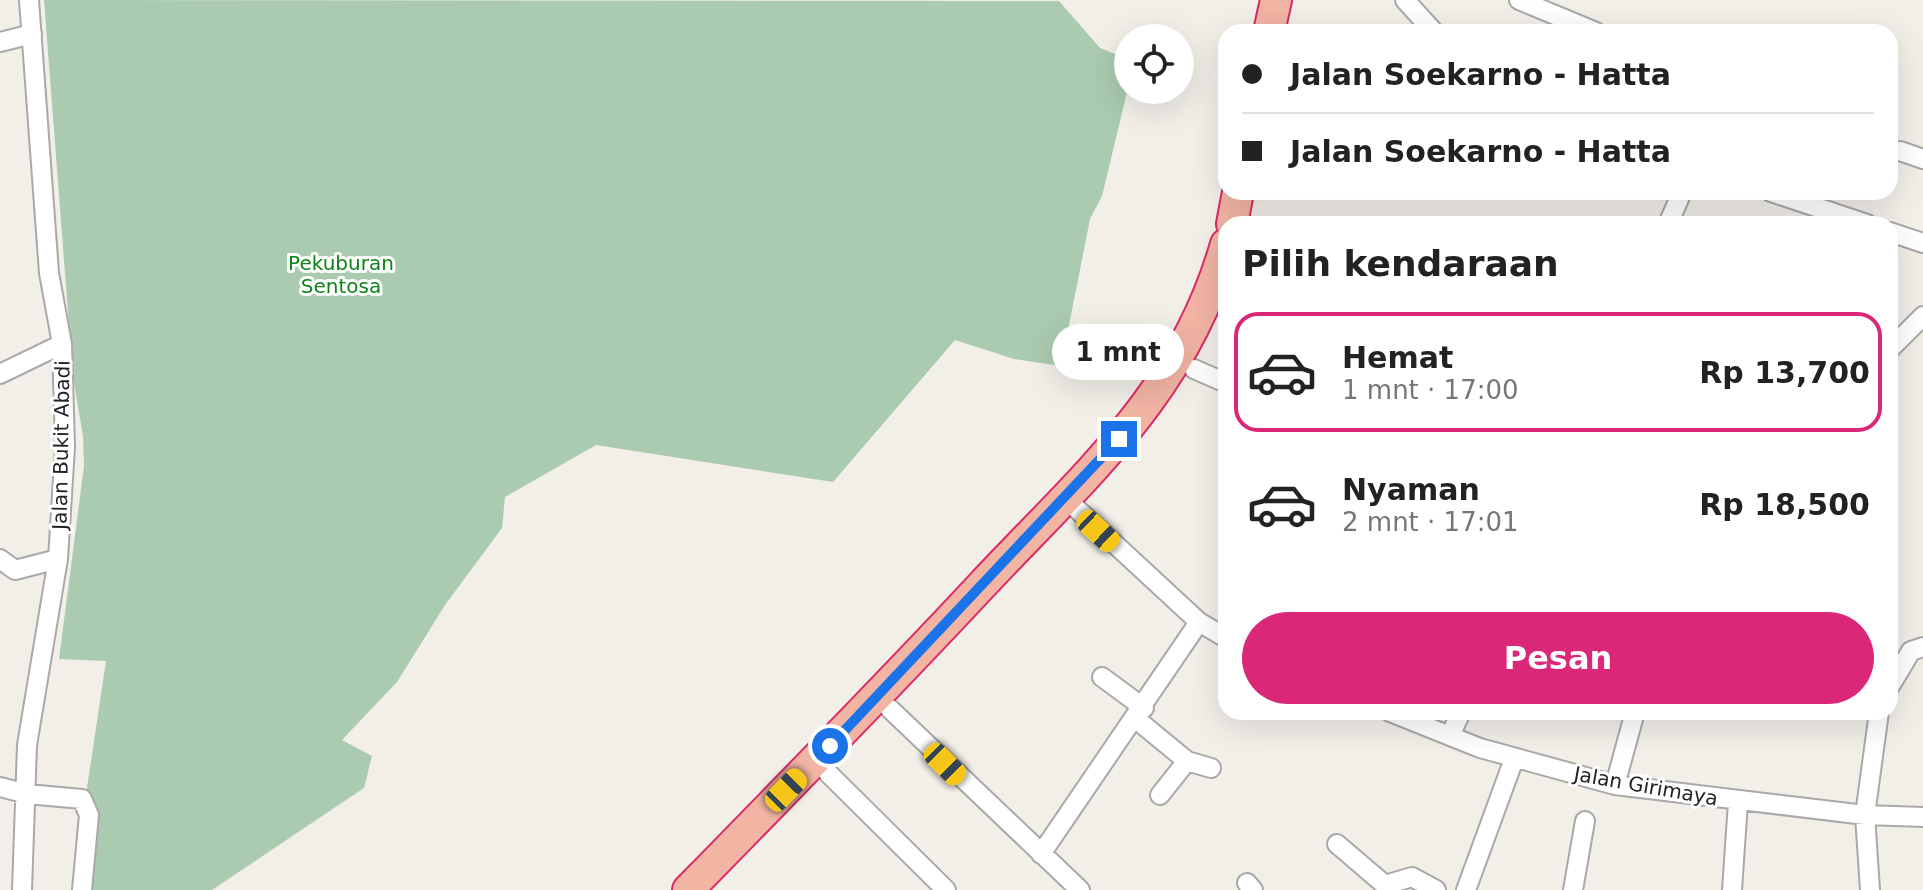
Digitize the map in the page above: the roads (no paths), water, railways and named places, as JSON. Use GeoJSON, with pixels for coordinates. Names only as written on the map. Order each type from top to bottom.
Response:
{"type":"FeatureCollection","features":[{"type":"Feature","properties":{"kind":"highway"},"geometry":{"type":"LineString","coordinates":[[1271,24],[1276,0]]}},
{"type":"Feature","properties":{"kind":"highway"},"geometry":{"type":"LineString","coordinates":[[1288,24],[1293,0]]}},
{"type":"Feature","properties":{"kind":"highway"},"geometry":{"type":"LineString","coordinates":[[713,890],[890,709],[1072,505],[1164,384],[1197,325],[1218,266]]}},
{"type":"Feature","properties":{"kind":"highway"},"geometry":{"type":"LineString","coordinates":[[688,890],[1072,505],[1153,428],[1194,369],[1218,321]]}},
{"type":"Feature","properties":{"kind":"street","name":"Jalan Bukit Abadi"},"geometry":{"type":"LineString","coordinates":[[22,890],[27,745],[58,559],[65,447],[62,344],[49,273],[29,0]]}},
{"type":"Feature","properties":{"kind":"street"},"geometry":{"type":"LineString","coordinates":[[1405,0],[1427,24]]}},
{"type":"Feature","properties":{"kind":"street"},"geometry":{"type":"LineString","coordinates":[[1519,0],[1577,24]]}},
{"type":"Feature","properties":{"kind":"street"},"geometry":{"type":"LineString","coordinates":[[0,42],[32,34]]}},
{"type":"Feature","properties":{"kind":"street"},"geometry":{"type":"LineString","coordinates":[[1900,151],[1923,159]]}},
{"type":"Feature","properties":{"kind":"street"},"geometry":{"type":"LineString","coordinates":[[1795,200],[1843,216]]}},
{"type":"Feature","properties":{"kind":"street"},"geometry":{"type":"LineString","coordinates":[[1898,235],[1923,243]]}},
{"type":"Feature","properties":{"kind":"street"},"geometry":{"type":"LineString","coordinates":[[1898,341],[1923,316]]}},
{"type":"Feature","properties":{"kind":"street"},"geometry":{"type":"LineString","coordinates":[[0,374],[62,344]]}},
{"type":"Feature","properties":{"kind":"street"},"geometry":{"type":"LineString","coordinates":[[1194,369],[1218,380]]}},
{"type":"Feature","properties":{"kind":"street"},"geometry":{"type":"LineString","coordinates":[[1072,505],[1199,622],[1218,633]]}},
{"type":"Feature","properties":{"kind":"street"},"geometry":{"type":"LineString","coordinates":[[0,559],[15,570],[58,559]]}},
{"type":"Feature","properties":{"kind":"street"},"geometry":{"type":"LineString","coordinates":[[1041,854],[1140,713],[1199,622]]}},
{"type":"Feature","properties":{"kind":"street"},"geometry":{"type":"LineString","coordinates":[[1898,673],[1911,651],[1923,647]]}},
{"type":"Feature","properties":{"kind":"street"},"geometry":{"type":"LineString","coordinates":[[1102,677],[1187,761],[1211,768]]}},
{"type":"Feature","properties":{"kind":"street"},"geometry":{"type":"LineString","coordinates":[[890,709],[1080,890]]}},
{"type":"Feature","properties":{"kind":"street","name":"Jalan Girimaya"},"geometry":{"type":"LineString","coordinates":[[1410,720],[1514,759],[1615,785],[1738,802],[1865,815],[1923,817]]}},
{"type":"Feature","properties":{"kind":"street"},"geometry":{"type":"LineString","coordinates":[[1450,736],[1457,720]]}},
{"type":"Feature","properties":{"kind":"street"},"geometry":{"type":"LineString","coordinates":[[1615,785],[1633,720]]}},
{"type":"Feature","properties":{"kind":"street"},"geometry":{"type":"LineString","coordinates":[[1870,890],[1865,815],[1878,720]]}},
{"type":"Feature","properties":{"kind":"street"},"geometry":{"type":"LineString","coordinates":[[1466,890],[1514,759]]}},
{"type":"Feature","properties":{"kind":"street"},"geometry":{"type":"LineString","coordinates":[[1160,795],[1187,761]]}},
{"type":"Feature","properties":{"kind":"street"},"geometry":{"type":"LineString","coordinates":[[828,773],[946,890]]}},
{"type":"Feature","properties":{"kind":"street"},"geometry":{"type":"LineString","coordinates":[[0,787],[27,794],[82,799],[89,815],[82,890]]}},
{"type":"Feature","properties":{"kind":"street"},"geometry":{"type":"LineString","coordinates":[[1732,890],[1738,802]]}},
{"type":"Feature","properties":{"kind":"street"},"geometry":{"type":"LineString","coordinates":[[1573,890],[1585,821]]}},
{"type":"Feature","properties":{"kind":"street"},"geometry":{"type":"LineString","coordinates":[[1337,844],[1385,885],[1412,877],[1436,890]]}},
{"type":"Feature","properties":{"kind":"park label","name":"Pekuburan Sentosa"},"geometry":{"type":"Point","coordinates":[341,274]}}]}
